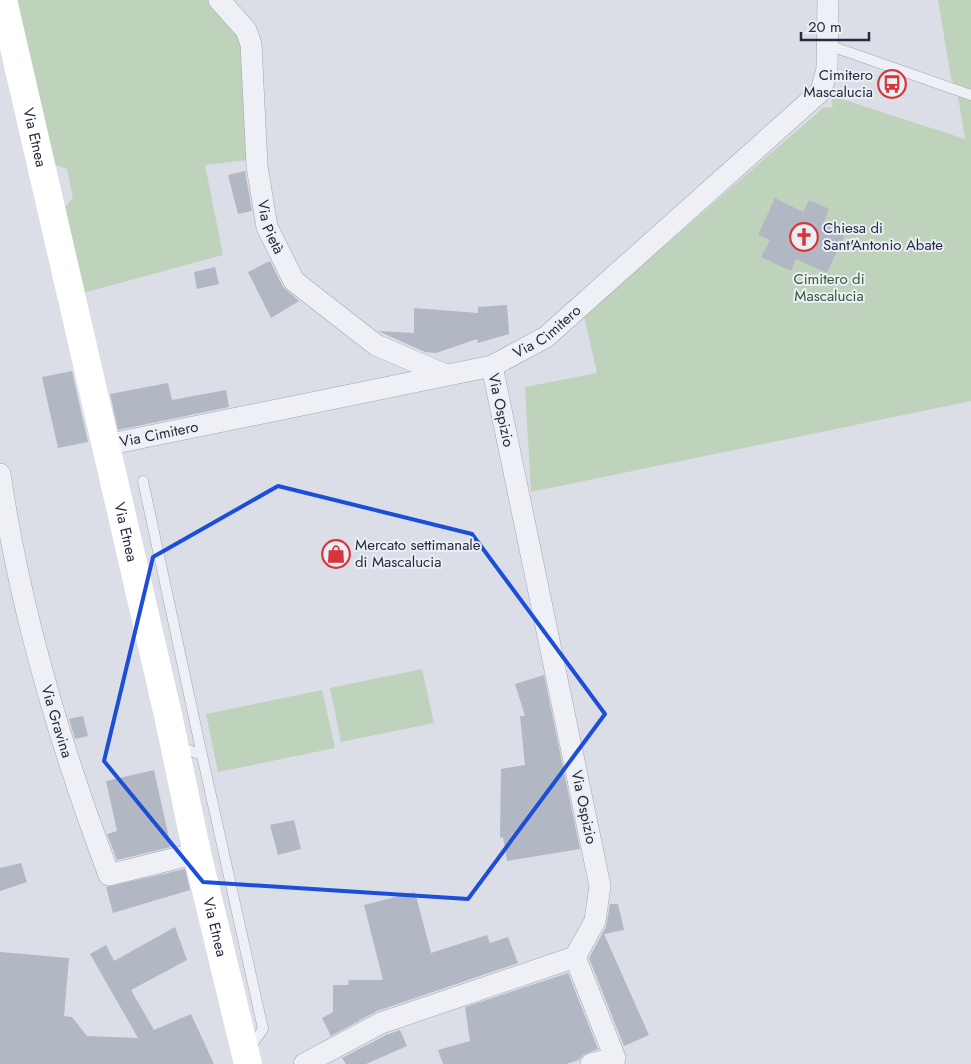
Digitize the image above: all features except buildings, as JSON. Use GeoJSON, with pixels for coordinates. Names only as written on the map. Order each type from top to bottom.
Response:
{"type":"FeatureCollection","features":[{"type":"Feature","properties":{"kind":"main road","name":"Via Etnea"},"geometry":{"type":"LineString","coordinates":[[4,0],[197,853],[236,964],[247,1059]]}},
{"type":"Feature","properties":{"kind":"street","name":"Via Pietà"},"geometry":{"type":"LineString","coordinates":[[218,0],[246,30],[250,44],[257,166],[266,219],[294,281],[376,345],[446,376]]}},
{"type":"Feature","properties":{"kind":"street","name":"Via Cimitero"},"geometry":{"type":"LineString","coordinates":[[106,445],[492,366],[546,337],[809,104],[821,91],[827,69],[828,0]]}},
{"type":"Feature","properties":{"kind":"street","name":"Via Ospizio"},"geometry":{"type":"LineString","coordinates":[[492,366],[600,886],[595,922],[575,957]]}},
{"type":"Feature","properties":{"kind":"street","name":"Via Gravina"},"geometry":{"type":"LineString","coordinates":[[0,474],[11,545],[50,700],[76,789],[109,875],[197,853]]}},
{"type":"Feature","properties":{"kind":"street"},"geometry":{"type":"LineString","coordinates":[[304,1064],[381,1023],[575,957],[616,1061],[591,1064]]}},
{"type":"Feature","properties":{"kind":"lane"},"geometry":{"type":"LineString","coordinates":[[828,45],[971,95]]}},
{"type":"Feature","properties":{"kind":"lane"},"geometry":{"type":"LineString","coordinates":[[142,481],[202,755],[236,964]]}},
{"type":"Feature","properties":{"kind":"lane"},"geometry":{"type":"LineString","coordinates":[[174,745],[202,755]]}},
{"type":"Feature","properties":{"kind":"highlighted area"},"geometry":{"type":"Polygon","coordinates":[[[278,486],[472,534],[605,714],[468,899],[203,882],[104,761],[153,557],[278,486]]]}},
{"type":"Feature","properties":{"kind":"green space"},"geometry":{"type":"Polygon","coordinates":[[[15,0],[209,0],[239,35],[243,45],[248,160],[205,165],[223,255],[83,293],[63,209],[73,198],[67,169],[53,164],[15,0]]]}},
{"type":"Feature","properties":{"kind":"green space","name":"Cimitero di Mascalucia"},"geometry":{"type":"Polygon","coordinates":[[[938,0],[971,0],[971,401],[531,492],[525,387],[597,373],[584,316],[824,107],[833,108],[831,101],[835,97],[965,139],[957,90],[951,78],[938,0]]]}},
{"type":"Feature","properties":{"kind":"green space"},"geometry":{"type":"Polygon","coordinates":[[[422,669],[434,723],[341,742],[330,688],[422,669]]]}},
{"type":"Feature","properties":{"kind":"green space"},"geometry":{"type":"Polygon","coordinates":[[[322,690],[335,748],[218,772],[206,714],[322,690]]]}},
{"type":"Feature","properties":{"kind":"place","name":"Cimitero Mascalucia"},"geometry":{"type":"Point","coordinates":[892,84]}},
{"type":"Feature","properties":{"kind":"place","name":"Chiesa di Sant'Antonio Abate"},"geometry":{"type":"Point","coordinates":[804,237]}},
{"type":"Feature","properties":{"kind":"place","name":"Mercato settimanale di Mascalucia"},"geometry":{"type":"Point","coordinates":[336,554]}}]}
